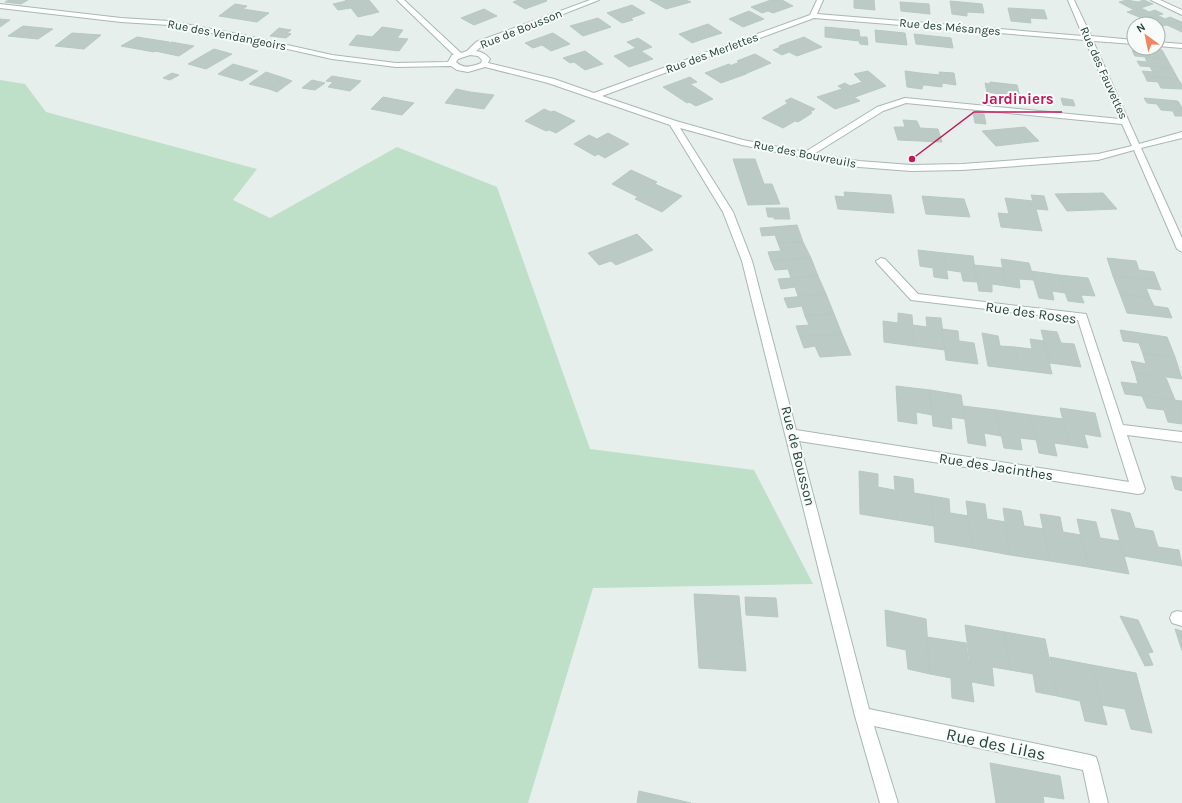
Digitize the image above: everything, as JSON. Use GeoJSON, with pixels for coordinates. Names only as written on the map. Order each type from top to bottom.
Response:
{"type":"FeatureCollection","features":[{"type":"Feature","properties":{"kind":"street"},"geometry":{"type":"LineString","coordinates":[[400,0],[459,55]]}},
{"type":"Feature","properties":{"kind":"street","name":"Rue de Bousson"},"geometry":{"type":"LineString","coordinates":[[470,53],[479,44],[596,0]]}},
{"type":"Feature","properties":{"kind":"street"},"geometry":{"type":"LineString","coordinates":[[813,16],[820,0]]}},
{"type":"Feature","properties":{"kind":"street","name":"Rue des Fauvettes"},"geometry":{"type":"LineString","coordinates":[[1071,0],[1182,249]]}},
{"type":"Feature","properties":{"kind":"street"},"geometry":{"type":"LineString","coordinates":[[1154,0],[1182,13]]}},
{"type":"Feature","properties":{"kind":"street","name":"Rue des Vendangeoirs"},"geometry":{"type":"LineString","coordinates":[[0,6],[121,20],[169,23],[243,37],[332,57],[396,65],[453,64],[464,69],[476,68],[484,64]]}},
{"type":"Feature","properties":{"kind":"street","name":"Rue des Mésanges"},"geometry":{"type":"LineString","coordinates":[[813,16],[1126,41]]}},
{"type":"Feature","properties":{"kind":"street","name":"Rue des Merlettes"},"geometry":{"type":"LineString","coordinates":[[594,96],[813,16]]}},
{"type":"Feature","properties":{"kind":"street"},"geometry":{"type":"LineString","coordinates":[[1166,45],[1182,46]]}},
{"type":"Feature","properties":{"kind":"street"},"geometry":{"type":"LineString","coordinates":[[453,64],[453,59],[459,55],[470,53],[484,56],[486,59],[484,64]]}},
{"type":"Feature","properties":{"kind":"street","name":"Rue des Bouvreuils"},"geometry":{"type":"LineString","coordinates":[[484,64],[551,81],[673,123],[742,142],[859,164],[911,168],[962,167],[1098,157],[1182,135]]}},
{"type":"Feature","properties":{"kind":"street"},"geometry":{"type":"LineString","coordinates":[[806,155],[880,109],[905,100],[1126,122]]}},
{"type":"Feature","properties":{"kind":"street","name":"Rue de Bousson"},"geometry":{"type":"LineString","coordinates":[[673,123],[728,212],[747,261],[863,716],[889,803]]}},
{"type":"Feature","properties":{"kind":"street","name":"Rue des Roses"},"geometry":{"type":"LineString","coordinates":[[881,261],[915,297],[1082,317],[1118,429]]}},
{"type":"Feature","properties":{"kind":"street"},"geometry":{"type":"LineString","coordinates":[[1118,429],[1182,437]]}},
{"type":"Feature","properties":{"kind":"street","name":"Rue des Jacinthes"},"geometry":{"type":"LineString","coordinates":[[792,434],[809,438],[1138,489],[1118,429]]}},
{"type":"Feature","properties":{"kind":"street","name":"Rue des Lilas"},"geometry":{"type":"LineString","coordinates":[[863,716],[1090,763],[1099,803]]}},
{"type":"Feature","properties":{"kind":"green space"},"geometry":{"type":"Polygon","coordinates":[[[0,80],[25,84],[46,112],[257,169],[233,200],[270,218],[397,147],[497,187],[590,449],[754,470],[813,584],[593,588],[528,803],[0,803],[0,80]]]}},
{"type":"Feature","properties":{"kind":"building"},"geometry":{"type":"Polygon","coordinates":[[[9,0],[28,0],[21,4],[5,2],[9,0]]]}},
{"type":"Feature","properties":{"kind":"building"},"geometry":{"type":"Polygon","coordinates":[[[345,0],[369,0],[379,12],[358,17],[351,8],[338,10],[333,4],[346,1],[345,0]]]}},
{"type":"Feature","properties":{"kind":"building"},"geometry":{"type":"Polygon","coordinates":[[[518,0],[547,1],[525,9],[513,2],[518,0]]]}},
{"type":"Feature","properties":{"kind":"building"},"geometry":{"type":"Polygon","coordinates":[[[650,0],[686,0],[691,2],[666,9],[650,0]]]}},
{"type":"Feature","properties":{"kind":"building"},"geometry":{"type":"Polygon","coordinates":[[[771,0],[782,0],[793,6],[773,13],[768,11],[762,13],[751,7],[771,0]]]}},
{"type":"Feature","properties":{"kind":"building"},"geometry":{"type":"Polygon","coordinates":[[[854,0],[874,0],[875,10],[854,8],[854,0]]]}},
{"type":"Feature","properties":{"kind":"building"},"geometry":{"type":"Polygon","coordinates":[[[1127,0],[1138,2],[1144,0],[1153,4],[1134,10],[1119,2],[1127,0]]]}},
{"type":"Feature","properties":{"kind":"building"},"geometry":{"type":"Polygon","coordinates":[[[950,1],[982,4],[984,13],[967,12],[967,16],[952,14],[950,1]]]}},
{"type":"Feature","properties":{"kind":"building"},"geometry":{"type":"Polygon","coordinates":[[[900,2],[929,4],[930,14],[901,11],[900,2]]]}},
{"type":"Feature","properties":{"kind":"building"},"geometry":{"type":"Polygon","coordinates":[[[235,4],[247,6],[243,9],[269,13],[257,22],[219,16],[235,4]]]}},
{"type":"Feature","properties":{"kind":"building"},"geometry":{"type":"Polygon","coordinates":[[[632,5],[645,13],[631,18],[633,20],[622,23],[607,13],[632,5]]]}},
{"type":"Feature","properties":{"kind":"building"},"geometry":{"type":"Polygon","coordinates":[[[1008,8],[1044,10],[1047,19],[1030,18],[1031,23],[1011,21],[1008,8]]]}},
{"type":"Feature","properties":{"kind":"building"},"geometry":{"type":"Polygon","coordinates":[[[1141,8],[1149,12],[1155,10],[1163,14],[1155,16],[1137,16],[1127,12],[1141,8]]]}},
{"type":"Feature","properties":{"kind":"building"},"geometry":{"type":"Polygon","coordinates":[[[484,9],[497,16],[474,25],[461,18],[484,9]]]}},
{"type":"Feature","properties":{"kind":"building"},"geometry":{"type":"Polygon","coordinates":[[[749,11],[764,19],[743,27],[729,19],[749,11]]]}},
{"type":"Feature","properties":{"kind":"building"},"geometry":{"type":"Polygon","coordinates":[[[1170,17],[1179,21],[1166,25],[1166,19],[1170,17]]]}},
{"type":"Feature","properties":{"kind":"building"},"geometry":{"type":"Polygon","coordinates":[[[598,18],[611,27],[583,36],[570,26],[598,18]]]}},
{"type":"Feature","properties":{"kind":"building"},"geometry":{"type":"Polygon","coordinates":[[[0,19],[10,20],[0,27],[0,19]]]}},
{"type":"Feature","properties":{"kind":"building"},"geometry":{"type":"Polygon","coordinates":[[[1179,21],[1182,22],[1182,32],[1167,25],[1179,21]]]}},
{"type":"Feature","properties":{"kind":"building"},"geometry":{"type":"Polygon","coordinates":[[[708,24],[722,33],[700,40],[685,32],[708,24]]]}},
{"type":"Feature","properties":{"kind":"building"},"geometry":{"type":"Polygon","coordinates":[[[23,26],[53,29],[38,39],[8,36],[23,26]]]}},
{"type":"Feature","properties":{"kind":"building"},"geometry":{"type":"Polygon","coordinates":[[[382,27],[403,30],[397,38],[408,39],[399,51],[349,45],[357,35],[372,37],[382,27]]]}},
{"type":"Feature","properties":{"kind":"building"},"geometry":{"type":"Polygon","coordinates":[[[825,27],[859,30],[860,37],[867,37],[868,45],[860,44],[859,41],[825,37],[825,27]]]}},
{"type":"Feature","properties":{"kind":"building"},"geometry":{"type":"Polygon","coordinates":[[[279,28],[291,30],[287,33],[291,34],[286,38],[270,36],[279,28]]]}},
{"type":"Feature","properties":{"kind":"building"},"geometry":{"type":"Polygon","coordinates":[[[875,30],[905,33],[907,45],[876,42],[875,30]]]}},
{"type":"Feature","properties":{"kind":"building"},"geometry":{"type":"Polygon","coordinates":[[[685,32],[700,40],[692,43],[679,34],[685,32]]]}},
{"type":"Feature","properties":{"kind":"building"},"geometry":{"type":"Polygon","coordinates":[[[72,33],[101,35],[84,49],[55,46],[72,33]]]}},
{"type":"Feature","properties":{"kind":"building"},"geometry":{"type":"Polygon","coordinates":[[[553,33],[570,44],[551,51],[542,45],[533,48],[525,43],[553,33]]]}},
{"type":"Feature","properties":{"kind":"building"},"geometry":{"type":"Polygon","coordinates":[[[914,34],[951,38],[953,48],[916,44],[914,34]]]}},
{"type":"Feature","properties":{"kind":"building"},"geometry":{"type":"Polygon","coordinates":[[[137,37],[169,42],[154,52],[121,46],[137,37]]]}},
{"type":"Feature","properties":{"kind":"building"},"geometry":{"type":"Polygon","coordinates":[[[804,37],[822,47],[797,56],[789,52],[782,55],[773,50],[781,47],[779,46],[804,37]]]}},
{"type":"Feature","properties":{"kind":"building"},"geometry":{"type":"Polygon","coordinates":[[[638,38],[652,47],[641,51],[653,59],[629,67],[614,56],[636,48],[627,42],[638,38]]]}},
{"type":"Feature","properties":{"kind":"building"},"geometry":{"type":"Polygon","coordinates":[[[171,42],[194,46],[179,56],[155,51],[171,42]]]}},
{"type":"Feature","properties":{"kind":"building"},"geometry":{"type":"Polygon","coordinates":[[[214,49],[232,54],[206,69],[188,64],[214,49]]]}},
{"type":"Feature","properties":{"kind":"building"},"geometry":{"type":"Polygon","coordinates":[[[585,51],[603,64],[585,70],[574,62],[570,63],[563,58],[585,51]]]}},
{"type":"Feature","properties":{"kind":"building"},"geometry":{"type":"Polygon","coordinates":[[[755,54],[771,63],[745,74],[732,65],[740,62],[737,61],[755,54]]]}},
{"type":"Feature","properties":{"kind":"building"},"geometry":{"type":"Polygon","coordinates":[[[1135,56],[1165,56],[1167,59],[1135,56]]]}},
{"type":"Feature","properties":{"kind":"building"},"geometry":{"type":"Polygon","coordinates":[[[1145,57],[1167,59],[1172,68],[1140,66],[1137,61],[1147,62],[1145,57]]]}},
{"type":"Feature","properties":{"kind":"building"},"geometry":{"type":"Polygon","coordinates":[[[233,64],[258,71],[242,81],[218,74],[233,64]]]}},
{"type":"Feature","properties":{"kind":"building"},"geometry":{"type":"Polygon","coordinates":[[[729,64],[746,74],[721,83],[705,73],[729,64]]]}},
{"type":"Feature","properties":{"kind":"building"},"geometry":{"type":"Polygon","coordinates":[[[1150,67],[1172,68],[1178,79],[1145,76],[1142,71],[1153,72],[1150,67]]]}},
{"type":"Feature","properties":{"kind":"building"},"geometry":{"type":"Polygon","coordinates":[[[868,71],[886,86],[855,97],[838,86],[845,83],[850,86],[862,82],[854,74],[868,71]]]}},
{"type":"Feature","properties":{"kind":"building"},"geometry":{"type":"Polygon","coordinates":[[[905,71],[920,73],[925,85],[923,85],[922,89],[907,87],[905,71]]]}},
{"type":"Feature","properties":{"kind":"building"},"geometry":{"type":"Polygon","coordinates":[[[266,72],[284,78],[269,89],[249,84],[266,72]]]}},
{"type":"Feature","properties":{"kind":"building"},"geometry":{"type":"Polygon","coordinates":[[[939,72],[954,73],[956,85],[942,83],[942,87],[925,85],[920,73],[940,75],[939,72]]]}},
{"type":"Feature","properties":{"kind":"building"},"geometry":{"type":"Polygon","coordinates":[[[172,73],[179,75],[170,80],[163,78],[172,73]]]}},
{"type":"Feature","properties":{"kind":"building"},"geometry":{"type":"Polygon","coordinates":[[[332,76],[361,81],[350,91],[328,87],[333,82],[326,81],[332,76]]]}},
{"type":"Feature","properties":{"kind":"building"},"geometry":{"type":"Polygon","coordinates":[[[1145,76],[1178,79],[1182,85],[1182,89],[1161,88],[1158,82],[1147,81],[1145,76]]]}},
{"type":"Feature","properties":{"kind":"building"},"geometry":{"type":"Polygon","coordinates":[[[690,77],[697,82],[690,84],[713,99],[696,106],[689,102],[687,103],[663,87],[690,77]]]}},
{"type":"Feature","properties":{"kind":"building"},"geometry":{"type":"Polygon","coordinates":[[[284,78],[292,81],[277,92],[269,89],[284,78]]]}},
{"type":"Feature","properties":{"kind":"building"},"geometry":{"type":"Polygon","coordinates":[[[312,80],[325,83],[315,90],[302,88],[312,80]]]}},
{"type":"Feature","properties":{"kind":"building"},"geometry":{"type":"Polygon","coordinates":[[[990,82],[1017,85],[1020,97],[987,92],[985,83],[990,84],[990,82]]]}},
{"type":"Feature","properties":{"kind":"building"},"geometry":{"type":"Polygon","coordinates":[[[456,89],[494,95],[484,109],[445,103],[456,89]]]}},
{"type":"Feature","properties":{"kind":"building"},"geometry":{"type":"Polygon","coordinates":[[[842,89],[860,101],[835,109],[817,97],[842,89]]]}},
{"type":"Feature","properties":{"kind":"building"},"geometry":{"type":"Polygon","coordinates":[[[383,97],[414,103],[402,115],[371,109],[383,97]]]}},
{"type":"Feature","properties":{"kind":"building"},"geometry":{"type":"Polygon","coordinates":[[[791,98],[815,109],[810,112],[812,113],[798,122],[795,121],[783,128],[762,118],[788,103],[785,101],[791,98]]]}},
{"type":"Feature","properties":{"kind":"building"},"geometry":{"type":"Polygon","coordinates":[[[1061,98],[1073,100],[1075,106],[1063,105],[1061,98]]]}},
{"type":"Feature","properties":{"kind":"building"},"geometry":{"type":"Polygon","coordinates":[[[1144,98],[1178,101],[1182,108],[1182,116],[1175,116],[1173,111],[1161,110],[1157,104],[1147,103],[1144,98]]]}},
{"type":"Feature","properties":{"kind":"building"},"geometry":{"type":"Polygon","coordinates":[[[544,109],[551,112],[554,111],[575,121],[556,133],[549,130],[546,131],[525,121],[544,109]]]}},
{"type":"Feature","properties":{"kind":"building"},"geometry":{"type":"Polygon","coordinates":[[[973,113],[984,114],[986,124],[975,123],[973,113]]]}},
{"type":"Feature","properties":{"kind":"building"},"geometry":{"type":"Polygon","coordinates":[[[903,120],[917,121],[920,128],[938,129],[942,142],[898,140],[894,127],[905,127],[903,120]]]}},
{"type":"Feature","properties":{"kind":"building"},"geometry":{"type":"Polygon","coordinates":[[[1025,127],[1039,141],[996,146],[982,131],[1025,127]]]}},
{"type":"Feature","properties":{"kind":"building"},"geometry":{"type":"Polygon","coordinates":[[[608,133],[629,144],[605,158],[598,154],[595,156],[574,144],[589,135],[597,139],[608,133]]]}},
{"type":"Feature","properties":{"kind":"building"},"geometry":{"type":"Polygon","coordinates":[[[733,159],[755,159],[764,184],[772,184],[780,204],[748,205],[733,159]]]}},
{"type":"Feature","properties":{"kind":"building"},"geometry":{"type":"Polygon","coordinates":[[[631,170],[657,182],[655,184],[682,196],[662,212],[635,199],[638,197],[612,184],[631,170]]]}},
{"type":"Feature","properties":{"kind":"building"},"geometry":{"type":"Polygon","coordinates":[[[844,192],[891,195],[894,213],[838,209],[835,196],[845,197],[844,192]]]}},
{"type":"Feature","properties":{"kind":"building"},"geometry":{"type":"Polygon","coordinates":[[[1103,193],[1117,209],[1067,211],[1055,194],[1103,193]]]}},
{"type":"Feature","properties":{"kind":"building"},"geometry":{"type":"Polygon","coordinates":[[[1031,195],[1044,196],[1048,210],[1036,209],[1042,231],[1001,227],[998,213],[1009,214],[1005,198],[1033,201],[1031,195]]]}},
{"type":"Feature","properties":{"kind":"building"},"geometry":{"type":"Polygon","coordinates":[[[922,196],[964,199],[970,217],[926,214],[922,196]]]}},
{"type":"Feature","properties":{"kind":"building"},"geometry":{"type":"Polygon","coordinates":[[[766,208],[788,208],[790,219],[774,219],[774,217],[768,217],[766,208]]]}},
{"type":"Feature","properties":{"kind":"building"},"geometry":{"type":"Polygon","coordinates":[[[797,225],[803,242],[778,243],[775,235],[762,236],[760,228],[797,225]]]}},
{"type":"Feature","properties":{"kind":"building"},"geometry":{"type":"Polygon","coordinates":[[[637,234],[653,250],[616,265],[611,261],[599,265],[588,253],[637,234]]]}},
{"type":"Feature","properties":{"kind":"building"},"geometry":{"type":"Polygon","coordinates":[[[803,242],[811,258],[771,261],[768,252],[781,251],[778,243],[803,242]]]}},
{"type":"Feature","properties":{"kind":"building"},"geometry":{"type":"Polygon","coordinates":[[[918,250],[944,253],[948,279],[934,277],[933,268],[920,266],[918,250]]]}},
{"type":"Feature","properties":{"kind":"building"},"geometry":{"type":"Polygon","coordinates":[[[944,253],[973,256],[977,282],[963,281],[961,272],[947,270],[944,253]]]}},
{"type":"Feature","properties":{"kind":"building"},"geometry":{"type":"Polygon","coordinates":[[[811,258],[818,276],[791,278],[788,269],[775,270],[771,261],[811,258]]]}},
{"type":"Feature","properties":{"kind":"building"},"geometry":{"type":"Polygon","coordinates":[[[1107,258],[1136,261],[1139,270],[1154,272],[1157,280],[1113,276],[1107,258]]]}},
{"type":"Feature","properties":{"kind":"building"},"geometry":{"type":"Polygon","coordinates":[[[1001,259],[1029,263],[1034,280],[1019,279],[1020,288],[1006,286],[1001,259]]]}},
{"type":"Feature","properties":{"kind":"building"},"geometry":{"type":"Polygon","coordinates":[[[974,265],[1003,268],[1006,286],[992,284],[992,292],[979,291],[974,265]]]}},
{"type":"Feature","properties":{"kind":"building"},"geometry":{"type":"Polygon","coordinates":[[[1031,271],[1059,275],[1065,293],[1052,291],[1054,300],[1039,298],[1031,271]]]}},
{"type":"Feature","properties":{"kind":"building"},"geometry":{"type":"Polygon","coordinates":[[[1059,275],[1088,278],[1095,296],[1081,295],[1084,303],[1068,301],[1059,275]]]}},
{"type":"Feature","properties":{"kind":"building"},"geometry":{"type":"Polygon","coordinates":[[[818,276],[826,294],[798,296],[795,287],[781,289],[778,279],[818,276]]]}},
{"type":"Feature","properties":{"kind":"building"},"geometry":{"type":"Polygon","coordinates":[[[1113,276],[1157,280],[1161,290],[1146,288],[1150,298],[1120,294],[1113,276]]]}},
{"type":"Feature","properties":{"kind":"building"},"geometry":{"type":"Polygon","coordinates":[[[826,294],[834,314],[805,316],[802,306],[788,308],[784,298],[826,294]]]}},
{"type":"Feature","properties":{"kind":"building"},"geometry":{"type":"Polygon","coordinates":[[[1120,294],[1150,298],[1154,306],[1168,308],[1172,318],[1127,313],[1120,294]]]}},
{"type":"Feature","properties":{"kind":"building"},"geometry":{"type":"Polygon","coordinates":[[[898,313],[912,315],[914,346],[884,342],[883,321],[898,323],[898,313]]]}},
{"type":"Feature","properties":{"kind":"building"},"geometry":{"type":"Polygon","coordinates":[[[834,314],[842,334],[800,337],[796,326],[809,325],[805,316],[834,314]]]}},
{"type":"Feature","properties":{"kind":"building"},"geometry":{"type":"Polygon","coordinates":[[[926,317],[941,318],[945,350],[914,346],[913,325],[927,327],[926,317]]]}},
{"type":"Feature","properties":{"kind":"building"},"geometry":{"type":"Polygon","coordinates":[[[942,329],[958,331],[959,341],[974,343],[978,364],[946,360],[942,329]]]}},
{"type":"Feature","properties":{"kind":"building"},"geometry":{"type":"Polygon","coordinates":[[[1041,330],[1057,332],[1061,343],[1074,344],[1081,367],[1050,363],[1041,330]]]}},
{"type":"Feature","properties":{"kind":"building"},"geometry":{"type":"Polygon","coordinates":[[[1120,330],[1167,337],[1175,357],[1143,354],[1139,343],[1123,341],[1120,330]]]}},
{"type":"Feature","properties":{"kind":"building"},"geometry":{"type":"Polygon","coordinates":[[[982,333],[998,336],[1000,346],[1015,347],[1020,370],[988,366],[982,333]]]}},
{"type":"Feature","properties":{"kind":"building"},"geometry":{"type":"Polygon","coordinates":[[[842,334],[851,355],[820,357],[815,346],[804,348],[800,337],[842,334]]]}},
{"type":"Feature","properties":{"kind":"building"},"geometry":{"type":"Polygon","coordinates":[[[1030,339],[1044,341],[1052,374],[1020,370],[1015,347],[1032,349],[1030,339]]]}},
{"type":"Feature","properties":{"kind":"building"},"geometry":{"type":"Polygon","coordinates":[[[1143,354],[1175,357],[1182,379],[1135,373],[1131,361],[1146,364],[1143,354]]]}},
{"type":"Feature","properties":{"kind":"building"},"geometry":{"type":"Polygon","coordinates":[[[1135,373],[1166,378],[1175,400],[1125,394],[1121,382],[1138,384],[1135,373]]]}},
{"type":"Feature","properties":{"kind":"building"},"geometry":{"type":"Polygon","coordinates":[[[896,386],[930,390],[932,415],[916,412],[917,424],[898,421],[896,386]]]}},
{"type":"Feature","properties":{"kind":"building"},"geometry":{"type":"Polygon","coordinates":[[[930,390],[961,395],[965,419],[951,417],[952,429],[933,426],[930,390]]]}},
{"type":"Feature","properties":{"kind":"building"},"geometry":{"type":"Polygon","coordinates":[[[1142,396],[1182,401],[1182,424],[1168,422],[1164,410],[1147,408],[1142,396]]]}},
{"type":"Feature","properties":{"kind":"building"},"geometry":{"type":"Polygon","coordinates":[[[963,406],[996,410],[1001,436],[984,433],[986,446],[968,443],[963,406]]]}},
{"type":"Feature","properties":{"kind":"building"},"geometry":{"type":"Polygon","coordinates":[[[1060,408],[1095,413],[1101,437],[1084,434],[1088,448],[1069,445],[1060,408]]]}},
{"type":"Feature","properties":{"kind":"building"},"geometry":{"type":"Polygon","coordinates":[[[996,410],[1031,415],[1037,440],[1020,438],[1022,450],[1004,448],[996,410]]]}},
{"type":"Feature","properties":{"kind":"building"},"geometry":{"type":"Polygon","coordinates":[[[1031,415],[1063,419],[1069,445],[1054,443],[1057,456],[1039,453],[1031,415]]]}},
{"type":"Feature","properties":{"kind":"building"},"geometry":{"type":"Polygon","coordinates":[[[859,471],[878,474],[878,487],[894,490],[897,520],[860,514],[859,471]]]}},
{"type":"Feature","properties":{"kind":"building"},"geometry":{"type":"Polygon","coordinates":[[[894,476],[913,479],[914,493],[932,496],[934,526],[897,520],[894,476]]]}},
{"type":"Feature","properties":{"kind":"building"},"geometry":{"type":"Polygon","coordinates":[[[1171,476],[1182,478],[1182,491],[1175,489],[1171,476]]]}},
{"type":"Feature","properties":{"kind":"building"},"geometry":{"type":"Polygon","coordinates":[[[932,496],[949,499],[950,513],[969,516],[972,548],[935,542],[932,496]]]}},
{"type":"Feature","properties":{"kind":"building"},"geometry":{"type":"Polygon","coordinates":[[[966,501],[985,504],[987,519],[1006,522],[1010,555],[972,548],[966,501]]]}},
{"type":"Feature","properties":{"kind":"building"},"geometry":{"type":"Polygon","coordinates":[[[1003,508],[1021,511],[1024,526],[1044,529],[1050,561],[1010,555],[1003,508]]]}},
{"type":"Feature","properties":{"kind":"building"},"geometry":{"type":"Polygon","coordinates":[[[1111,509],[1130,513],[1135,528],[1153,531],[1158,547],[1179,550],[1182,566],[1124,556],[1111,509]]]}},
{"type":"Feature","properties":{"kind":"building"},"geometry":{"type":"Polygon","coordinates":[[[1040,514],[1060,517],[1063,532],[1081,535],[1088,567],[1050,561],[1040,514]]]}},
{"type":"Feature","properties":{"kind":"building"},"geometry":{"type":"Polygon","coordinates":[[[1077,519],[1096,522],[1100,538],[1120,541],[1129,574],[1088,567],[1077,519]]]}},
{"type":"Feature","properties":{"kind":"building"},"geometry":{"type":"Polygon","coordinates":[[[694,594],[739,596],[746,671],[699,668],[694,594]]]}},
{"type":"Feature","properties":{"kind":"building"},"geometry":{"type":"Polygon","coordinates":[[[745,597],[776,598],[778,617],[746,615],[745,597]]]}},
{"type":"Feature","properties":{"kind":"building"},"geometry":{"type":"Polygon","coordinates":[[[885,610],[926,619],[930,674],[908,669],[906,650],[887,646],[885,610]]]}},
{"type":"Feature","properties":{"kind":"building"},"geometry":{"type":"Polygon","coordinates":[[[1120,616],[1138,620],[1153,652],[1148,653],[1153,665],[1145,666],[1120,616]]]}},
{"type":"Feature","properties":{"kind":"building"},"geometry":{"type":"Polygon","coordinates":[[[965,625],[1005,632],[1010,670],[992,667],[994,686],[972,682],[965,625]]]}},
{"type":"Feature","properties":{"kind":"building"},"geometry":{"type":"Polygon","coordinates":[[[1175,629],[1182,631],[1182,651],[1175,629]]]}},
{"type":"Feature","properties":{"kind":"building"},"geometry":{"type":"Polygon","coordinates":[[[1005,632],[1045,639],[1057,696],[1036,692],[1033,674],[1010,670],[1005,632]]]}},
{"type":"Feature","properties":{"kind":"building"},"geometry":{"type":"Polygon","coordinates":[[[927,637],[966,643],[974,702],[952,698],[951,678],[930,674],[927,637]]]}},
{"type":"Feature","properties":{"kind":"building"},"geometry":{"type":"Polygon","coordinates":[[[1050,657],[1092,665],[1107,725],[1085,721],[1080,701],[1057,696],[1050,657]]]}},
{"type":"Feature","properties":{"kind":"building"},"geometry":{"type":"Polygon","coordinates":[[[1092,665],[1136,673],[1152,733],[1131,729],[1125,709],[1102,705],[1092,665]]]}},
{"type":"Feature","properties":{"kind":"building"},"geometry":{"type":"Polygon","coordinates":[[[990,763],[1060,776],[1064,799],[1043,796],[1044,803],[996,803],[990,763]]]}},
{"type":"Feature","properties":{"kind":"building"},"geometry":{"type":"Polygon","coordinates":[[[639,791],[691,803],[637,803],[639,791]]]}},
{"type":"Feature","properties":{"kind":"place","name":"Jardiniers"},"geometry":{"type":"Point","coordinates":[912,159]}}]}
